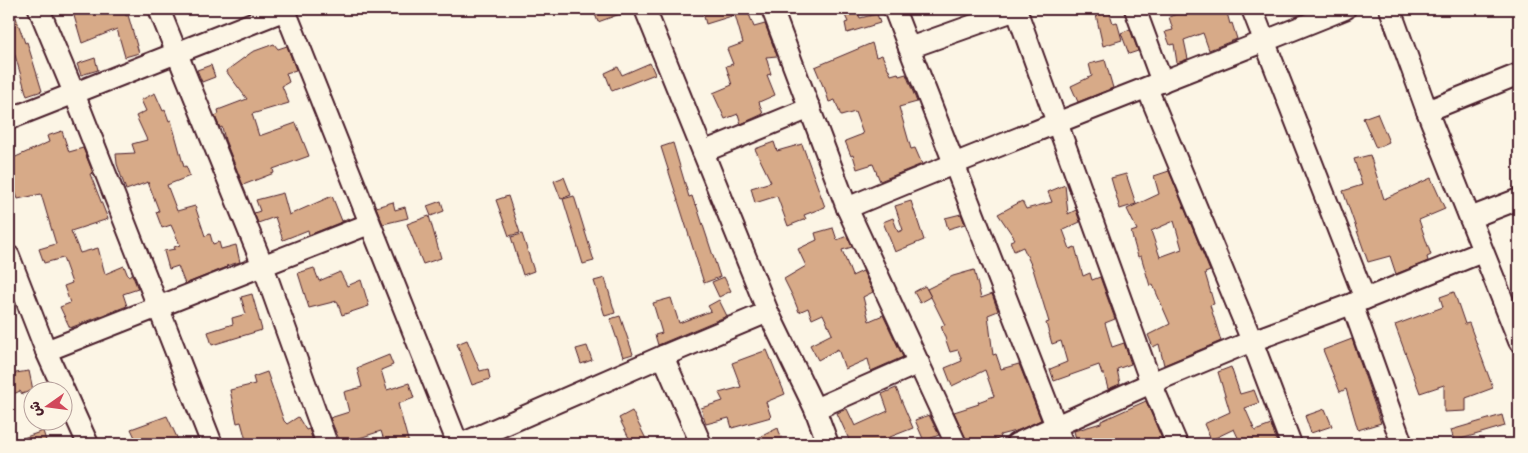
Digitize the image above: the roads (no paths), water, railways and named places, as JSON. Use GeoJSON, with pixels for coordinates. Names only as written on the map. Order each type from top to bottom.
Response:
{"type":"FeatureCollection","features":[{"type":"Feature","properties":{"kind":"street"},"geometry":{"type":"LineString","coordinates":[[39,9],[212,444]]}},
{"type":"Feature","properties":{"kind":"street"},"geometry":{"type":"LineString","coordinates":[[159,9],[263,266],[327,444]]}},
{"type":"Feature","properties":{"kind":"street"},"geometry":{"type":"LineString","coordinates":[[9,119],[286,9],[369,224],[460,444],[768,312]]}},
{"type":"Feature","properties":{"kind":"street"},"geometry":{"type":"LineString","coordinates":[[645,9],[768,312],[815,409],[828,444]]}},
{"type":"Feature","properties":{"kind":"street"},"geometry":{"type":"LineString","coordinates":[[772,9],[847,208],[956,444]]}},
{"type":"Feature","properties":{"kind":"street"},"geometry":{"type":"LineString","coordinates":[[894,9],[1064,444]]}},
{"type":"Feature","properties":{"kind":"street"},"geometry":{"type":"LineString","coordinates":[[909,48],[1016,9],[1151,383],[1177,444]]}},
{"type":"Feature","properties":{"kind":"street"},"geometry":{"type":"LineString","coordinates":[[1135,9],[1155,85],[1291,444]]}},
{"type":"Feature","properties":{"kind":"street"},"geometry":{"type":"LineString","coordinates":[[1252,9],[1358,302],[1402,444]]}},
{"type":"Feature","properties":{"kind":"street"},"geometry":{"type":"LineString","coordinates":[[847,208],[953,163],[1345,9]]}},
{"type":"Feature","properties":{"kind":"street"},"geometry":{"type":"LineString","coordinates":[[1390,9],[1427,111],[1519,341]]}},
{"type":"Feature","properties":{"kind":"street"},"geometry":{"type":"LineString","coordinates":[[1427,111],[1519,74]]}},
{"type":"Feature","properties":{"kind":"street"},"geometry":{"type":"LineString","coordinates":[[703,152],[810,108]]}},
{"type":"Feature","properties":{"kind":"street"},"geometry":{"type":"LineString","coordinates":[[1470,218],[1519,199]]}},
{"type":"Feature","properties":{"kind":"street"},"geometry":{"type":"LineString","coordinates":[[46,351],[369,224]]}},
{"type":"Feature","properties":{"kind":"street"},"geometry":{"type":"LineString","coordinates":[[1016,444],[1151,383],[1252,341],[1358,302],[1482,252]]}},
{"type":"Feature","properties":{"kind":"street"},"geometry":{"type":"LineString","coordinates":[[9,256],[46,351],[88,444]]}},
{"type":"Feature","properties":{"kind":"street"},"geometry":{"type":"LineString","coordinates":[[663,356],[700,444]]}},
{"type":"Feature","properties":{"kind":"street"},"geometry":{"type":"LineString","coordinates":[[815,409],[919,362]]}}]}
